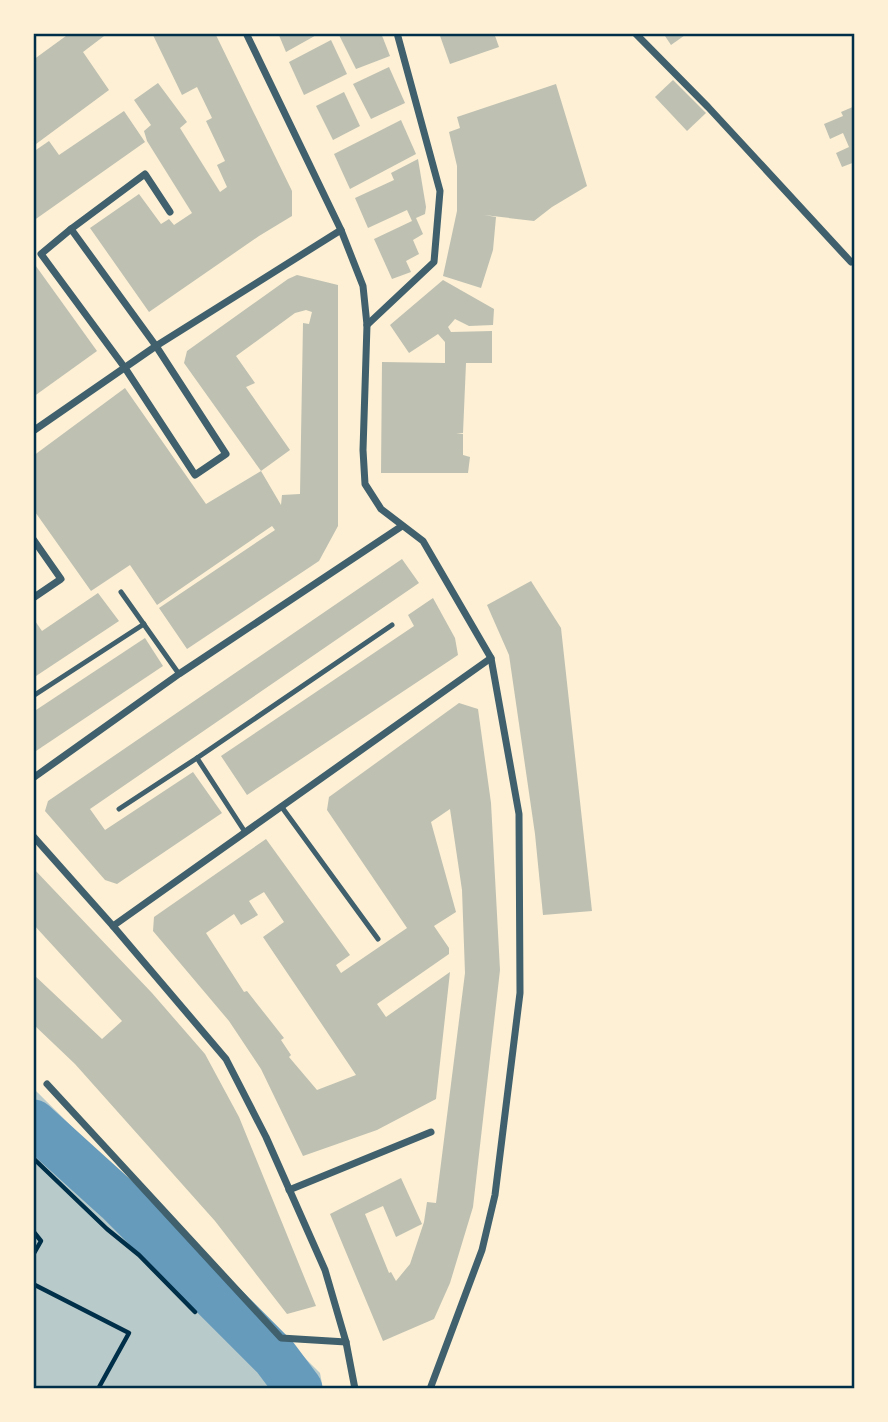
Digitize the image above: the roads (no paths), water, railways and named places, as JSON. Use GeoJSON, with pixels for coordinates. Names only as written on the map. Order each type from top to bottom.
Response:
{"type":"FeatureCollection","features":[{"type":"Feature","properties":{"kind":"street"},"geometry":{"type":"LineString","coordinates":[[246,33],[341,230],[363,286],[367,325],[363,450],[365,484],[380,509],[423,541],[491,658],[519,814],[520,993],[492,1206],[482,1250],[430,1389]]}},
{"type":"Feature","properties":{"kind":"street"},"geometry":{"type":"LineString","coordinates":[[367,325],[434,262],[440,191],[397,33]]}},
{"type":"Feature","properties":{"kind":"street"},"geometry":{"type":"LineString","coordinates":[[635,33],[708,107],[851,262]]}},
{"type":"Feature","properties":{"kind":"street"},"geometry":{"type":"LineString","coordinates":[[71,229],[156,346],[226,454],[195,475],[125,368],[41,254],[71,229],[145,174],[170,212]]}},
{"type":"Feature","properties":{"kind":"street"},"geometry":{"type":"LineString","coordinates":[[33,431],[156,346],[341,230]]}},
{"type":"Feature","properties":{"kind":"street"},"geometry":{"type":"LineString","coordinates":[[33,778],[179,674],[402,526]]}},
{"type":"Feature","properties":{"kind":"street"},"geometry":{"type":"LineString","coordinates":[[33,539],[61,579],[33,598]]}},
{"type":"Feature","properties":{"kind":"street"},"geometry":{"type":"LineString","coordinates":[[113,926],[491,658]]}},
{"type":"Feature","properties":{"kind":"street"},"geometry":{"type":"LineString","coordinates":[[33,836],[226,1059],[266,1137],[325,1270],[346,1342],[355,1389]]}},
{"type":"Feature","properties":{"kind":"street"},"geometry":{"type":"LineString","coordinates":[[47,1084],[281,1338],[346,1342]]}},
{"type":"Feature","properties":{"kind":"street"},"geometry":{"type":"LineString","coordinates":[[289,1190],[430,1132]]}},
{"type":"Feature","properties":{"kind":"lane"},"geometry":{"type":"LineString","coordinates":[[121,592],[179,674]]}},
{"type":"Feature","properties":{"kind":"lane"},"geometry":{"type":"LineString","coordinates":[[33,696],[144,624]]}},
{"type":"Feature","properties":{"kind":"lane"},"geometry":{"type":"LineString","coordinates":[[119,809],[392,625]]}},
{"type":"Feature","properties":{"kind":"lane"},"geometry":{"type":"LineString","coordinates":[[197,758],[245,832]]}},
{"type":"Feature","properties":{"kind":"lane"},"geometry":{"type":"LineString","coordinates":[[281,806],[378,939]]}},
{"type":"Feature","properties":{"kind":"waterway"},"geometry":{"type":"LineString","coordinates":[[33,1123],[118,1200],[275,1357],[299,1389]]}}]}
